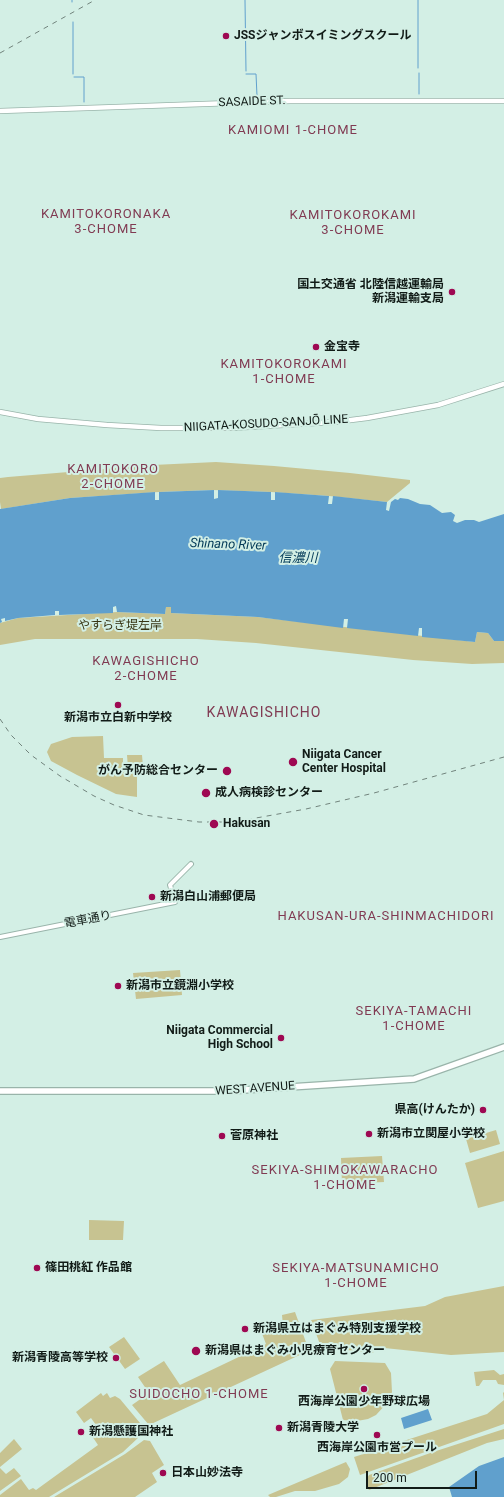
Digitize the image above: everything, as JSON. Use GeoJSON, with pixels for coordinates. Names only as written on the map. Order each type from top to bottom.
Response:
{"type":"FeatureCollection","features":[{"type":"Feature","properties":{"kind":"highway","name":"WEST AVENUE"},"geometry":{"type":"LineString","coordinates":[[0,1090],[228,1091],[414,1079],[504,1047]]}},
{"type":"Feature","properties":{"kind":"main road","name":"SASAIDE ST."},"geometry":{"type":"LineString","coordinates":[[0,111],[290,101],[504,101]]}},
{"type":"Feature","properties":{"kind":"main road","name":"NIIGATA-KOSUDO-SANJŌ LINE"},"geometry":{"type":"LineString","coordinates":[[0,412],[33,418],[107,426],[232,428],[336,422],[367,418],[438,404],[504,384]]}},
{"type":"Feature","properties":{"kind":"main road","name":"電車通り"},"geometry":{"type":"LineString","coordinates":[[0,937],[175,902],[170,885],[191,864]]}},
{"type":"Feature","properties":{"kind":"green space"},"geometry":{"type":"Polygon","coordinates":[[[216,462],[350,473],[410,480],[410,483],[387,502],[271,492],[213,490],[70,498],[1,509],[0,478],[153,465],[216,462]]]}},
{"type":"Feature","properties":{"kind":"green space","name":"やすらぎ堤左岸"},"geometry":{"type":"Polygon","coordinates":[[[166,607],[171,607],[171,613],[258,617],[475,642],[477,632],[488,633],[494,641],[504,641],[504,663],[472,664],[413,660],[256,643],[197,639],[35,639],[0,645],[0,623],[18,618],[117,612],[165,614],[166,607]]]}},
{"type":"Feature","properties":{"kind":"green space"},"geometry":{"type":"Polygon","coordinates":[[[103,736],[104,758],[123,758],[123,771],[137,770],[137,797],[116,794],[77,775],[51,761],[47,752],[51,744],[72,737],[103,736]]]}},
{"type":"Feature","properties":{"kind":"green space"},"geometry":{"type":"Polygon","coordinates":[[[127,755],[142,755],[143,767],[128,768],[127,755]]]}},
{"type":"Feature","properties":{"kind":"green space"},"geometry":{"type":"Polygon","coordinates":[[[180,970],[182,995],[136,999],[133,973],[180,970]]]}},
{"type":"Feature","properties":{"kind":"green space"},"geometry":{"type":"Polygon","coordinates":[[[496,1130],[500,1144],[470,1153],[466,1139],[496,1130]]]}},
{"type":"Feature","properties":{"kind":"green space"},"geometry":{"type":"Polygon","coordinates":[[[504,1151],[504,1201],[478,1208],[465,1163],[504,1151]]]}},
{"type":"Feature","properties":{"kind":"green space"},"geometry":{"type":"Polygon","coordinates":[[[382,1156],[384,1182],[342,1184],[341,1158],[382,1156]]]}},
{"type":"Feature","properties":{"kind":"green space"},"geometry":{"type":"Polygon","coordinates":[[[89,1220],[124,1221],[123,1240],[89,1240],[89,1220]]]}},
{"type":"Feature","properties":{"kind":"green space"},"geometry":{"type":"Polygon","coordinates":[[[504,1286],[504,1352],[451,1355],[375,1347],[373,1353],[321,1347],[311,1320],[425,1306],[445,1297],[504,1286]]]}},
{"type":"Feature","properties":{"kind":"green space"},"geometry":{"type":"Polygon","coordinates":[[[295,1312],[307,1345],[304,1353],[149,1425],[132,1405],[149,1393],[138,1377],[164,1361],[180,1385],[266,1344],[261,1331],[283,1326],[282,1315],[295,1312]]]}},
{"type":"Feature","properties":{"kind":"green space"},"geometry":{"type":"Polygon","coordinates":[[[124,1337],[140,1359],[125,1369],[109,1347],[124,1337]]]}},
{"type":"Feature","properties":{"kind":"green space","name":"西海岸公園少年野球広場"},"geometry":{"type":"Polygon","coordinates":[[[335,1361],[385,1363],[391,1373],[392,1392],[388,1402],[376,1415],[368,1419],[357,1421],[343,1420],[330,1369],[335,1361]]]}},
{"type":"Feature","properties":{"kind":"green space"},"geometry":{"type":"Polygon","coordinates":[[[494,1370],[500,1375],[504,1374],[504,1385],[498,1384],[496,1380],[483,1380],[479,1386],[476,1386],[474,1372],[494,1370]]]}},
{"type":"Feature","properties":{"kind":"green space"},"geometry":{"type":"Polygon","coordinates":[[[101,1393],[103,1396],[107,1393],[110,1398],[115,1396],[120,1399],[140,1423],[139,1437],[123,1452],[49,1497],[0,1497],[0,1495],[21,1479],[29,1490],[33,1488],[36,1490],[98,1445],[90,1433],[91,1429],[96,1425],[91,1418],[84,1423],[76,1412],[101,1393]]]}},
{"type":"Feature","properties":{"kind":"green space"},"geometry":{"type":"Polygon","coordinates":[[[504,1400],[504,1424],[360,1475],[354,1457],[487,1414],[504,1400]]]}},
{"type":"Feature","properties":{"kind":"green space"},"geometry":{"type":"Polygon","coordinates":[[[504,1429],[504,1439],[487,1443],[369,1490],[366,1484],[366,1480],[369,1475],[504,1429]]]}},
{"type":"Feature","properties":{"kind":"green space"},"geometry":{"type":"Polygon","coordinates":[[[14,1439],[22,1449],[0,1467],[0,1453],[14,1439]]]}},
{"type":"Feature","properties":{"kind":"green space"},"geometry":{"type":"Polygon","coordinates":[[[144,1440],[150,1441],[164,1465],[152,1473],[157,1482],[135,1497],[54,1497],[125,1454],[144,1440]]]}},
{"type":"Feature","properties":{"kind":"green space"},"geometry":{"type":"Polygon","coordinates":[[[346,1462],[350,1469],[348,1477],[339,1484],[315,1491],[295,1491],[276,1497],[270,1497],[268,1495],[346,1462]]]}},
{"type":"Feature","properties":{"kind":"green space"},"geometry":{"type":"Polygon","coordinates":[[[0,1468],[6,1474],[14,1468],[21,1476],[0,1491],[0,1468]]]}},
{"type":"Feature","properties":{"kind":"water","name":"信濃川"},"geometry":{"type":"Polygon","coordinates":[[[214,490],[214,499],[218,498],[218,490],[271,492],[271,500],[275,500],[275,492],[329,496],[328,504],[332,504],[333,496],[387,502],[386,510],[389,511],[391,502],[395,499],[408,499],[420,504],[430,505],[442,513],[451,512],[455,515],[453,521],[457,523],[465,520],[474,520],[479,522],[504,514],[504,641],[494,641],[488,633],[477,632],[475,642],[422,637],[422,628],[419,628],[418,636],[347,628],[348,619],[344,619],[343,628],[258,617],[171,613],[171,607],[166,607],[165,614],[117,612],[116,606],[113,607],[113,613],[59,615],[59,611],[55,611],[55,615],[18,618],[5,621],[5,618],[1,619],[2,622],[0,623],[0,509],[70,498],[155,492],[155,500],[159,500],[159,492],[214,490]]]}},
{"type":"Feature","properties":{"kind":"water"},"geometry":{"type":"Polygon","coordinates":[[[428,1409],[432,1420],[404,1429],[401,1418],[428,1409]]]}},
{"type":"Feature","properties":{"kind":"water"},"geometry":{"type":"Polygon","coordinates":[[[504,1457],[504,1497],[452,1497],[449,1487],[479,1466],[504,1457]]]}},
{"type":"Feature","properties":{"kind":"waterway"},"geometry":{"type":"LineString","coordinates":[[245,0],[246,71]]}},
{"type":"Feature","properties":{"kind":"waterway"},"geometry":{"type":"LineString","coordinates":[[418,0],[418,68]]}},
{"type":"Feature","properties":{"kind":"waterway"},"geometry":{"type":"LineString","coordinates":[[73,22],[73,74]]}},
{"type":"Feature","properties":{"kind":"waterway"},"geometry":{"type":"LineString","coordinates":[[419,73],[419,94]]}},
{"type":"Feature","properties":{"kind":"waterway"},"geometry":{"type":"LineString","coordinates":[[246,74],[256,74],[257,96]]}},
{"type":"Feature","properties":{"kind":"waterway"},"geometry":{"type":"LineString","coordinates":[[74,77],[84,77],[84,102]]}},
{"type":"Feature","properties":{"kind":"railway"},"geometry":{"type":"LineString","coordinates":[[0,53],[95,0]]}},
{"type":"Feature","properties":{"kind":"railway"},"geometry":{"type":"LineString","coordinates":[[0,719],[11,735],[31,755],[60,776],[94,796],[114,805],[144,815],[199,822],[228,822],[245,820],[306,809],[374,793],[504,757]]}},
{"type":"Feature","properties":{"kind":"place","name":"JSSジャンボスイミングスクール"},"geometry":{"type":"Point","coordinates":[226,36]}},
{"type":"Feature","properties":{"kind":"place","name":"国土交通省 北陸信越運輸局 新潟運輸支局"},"geometry":{"type":"Point","coordinates":[452,292]}},
{"type":"Feature","properties":{"kind":"place","name":"金宝寺"},"geometry":{"type":"Point","coordinates":[316,347]}},
{"type":"Feature","properties":{"kind":"place","name":"新潟市立白新中学校"},"geometry":{"type":"Point","coordinates":[118,705]}},
{"type":"Feature","properties":{"kind":"place","name":"Niigata Cancer Center Hospital"},"geometry":{"type":"Point","coordinates":[293,762]}},
{"type":"Feature","properties":{"kind":"place","name":"がん予防総合センター"},"geometry":{"type":"Point","coordinates":[227,771]}},
{"type":"Feature","properties":{"kind":"place","name":"成人病検診センター"},"geometry":{"type":"Point","coordinates":[206,793]}},
{"type":"Feature","properties":{"kind":"place","name":"Hakusan"},"geometry":{"type":"Point","coordinates":[214,824]}},
{"type":"Feature","properties":{"kind":"place","name":"新潟白山浦郵便局"},"geometry":{"type":"Point","coordinates":[152,897]}},
{"type":"Feature","properties":{"kind":"place","name":"新潟市立鏡淵小学校"},"geometry":{"type":"Point","coordinates":[118,986]}},
{"type":"Feature","properties":{"kind":"place","name":"Niigata Commercial High School"},"geometry":{"type":"Point","coordinates":[281,1038]}},
{"type":"Feature","properties":{"kind":"place","name":"県高(けんたか)"},"geometry":{"type":"Point","coordinates":[483,1110]}},
{"type":"Feature","properties":{"kind":"place","name":"新潟市立関屋小学校"},"geometry":{"type":"Point","coordinates":[369,1134]}},
{"type":"Feature","properties":{"kind":"place","name":"菅原神社"},"geometry":{"type":"Point","coordinates":[222,1136]}},
{"type":"Feature","properties":{"kind":"place","name":"篠田桃紅 作品館"},"geometry":{"type":"Point","coordinates":[37,1268]}},
{"type":"Feature","properties":{"kind":"place","name":"新潟県立はまぐみ特別支援学校"},"geometry":{"type":"Point","coordinates":[245,1329]}},
{"type":"Feature","properties":{"kind":"place","name":"新潟県はまぐみ小児療育センター"},"geometry":{"type":"Point","coordinates":[196,1351]}},
{"type":"Feature","properties":{"kind":"place","name":"新潟青陵高等学校"},"geometry":{"type":"Point","coordinates":[116,1358]}},
{"type":"Feature","properties":{"kind":"place","name":"西海岸公園少年野球広場"},"geometry":{"type":"Point","coordinates":[364,1389]}},
{"type":"Feature","properties":{"kind":"place","name":"新潟青陵大学"},"geometry":{"type":"Point","coordinates":[279,1428]}},
{"type":"Feature","properties":{"kind":"place","name":"新潟懸護国神社"},"geometry":{"type":"Point","coordinates":[81,1432]}},
{"type":"Feature","properties":{"kind":"place","name":"西海岸公園市営プール"},"geometry":{"type":"Point","coordinates":[377,1435]}},
{"type":"Feature","properties":{"kind":"place","name":"日本山妙法寺"},"geometry":{"type":"Point","coordinates":[163,1473]}},
{"type":"Feature","properties":{"kind":"district","name":"KAMIOMI 1-CHOME"},"geometry":{"type":"Point","coordinates":[293,131]}},
{"type":"Feature","properties":{"kind":"district","name":"KAMITOKORONAKA 3-CHOME"},"geometry":{"type":"Point","coordinates":[106,222]}},
{"type":"Feature","properties":{"kind":"district","name":"KAMITOKOROKAMI 3-CHOME"},"geometry":{"type":"Point","coordinates":[353,224]}},
{"type":"Feature","properties":{"kind":"district","name":"KAMITOKOROKAMI 1-CHOME"},"geometry":{"type":"Point","coordinates":[284,372]}},
{"type":"Feature","properties":{"kind":"district","name":"KAMITOKORO 2-CHOME"},"geometry":{"type":"Point","coordinates":[113,478]}},
{"type":"Feature","properties":{"kind":"district","name":"KAWAGISHICHO 2-CHOME"},"geometry":{"type":"Point","coordinates":[146,670]}},
{"type":"Feature","properties":{"kind":"district","name":"KAWAGISHICHO"},"geometry":{"type":"Point","coordinates":[264,713]}},
{"type":"Feature","properties":{"kind":"district","name":"HAKUSAN-URA-SHINMACHIDORI"},"geometry":{"type":"Point","coordinates":[386,917]}},
{"type":"Feature","properties":{"kind":"district","name":"SEKIYA-TAMACHI 1-CHOME"},"geometry":{"type":"Point","coordinates":[414,1020]}},
{"type":"Feature","properties":{"kind":"district","name":"SEKIYA-SHIMOKAWARACHO 1-CHOME"},"geometry":{"type":"Point","coordinates":[345,1178]}},
{"type":"Feature","properties":{"kind":"district","name":"SEKIYA-MATSUNAMICHO 1-CHOME"},"geometry":{"type":"Point","coordinates":[356,1276]}},
{"type":"Feature","properties":{"kind":"district","name":"SUIDOCHO 1-CHOME"},"geometry":{"type":"Point","coordinates":[199,1395]}},
{"type":"Feature","properties":{"kind":"water label","name":"Shinano River"},"geometry":{"type":"Point","coordinates":[228,545]}}]}
